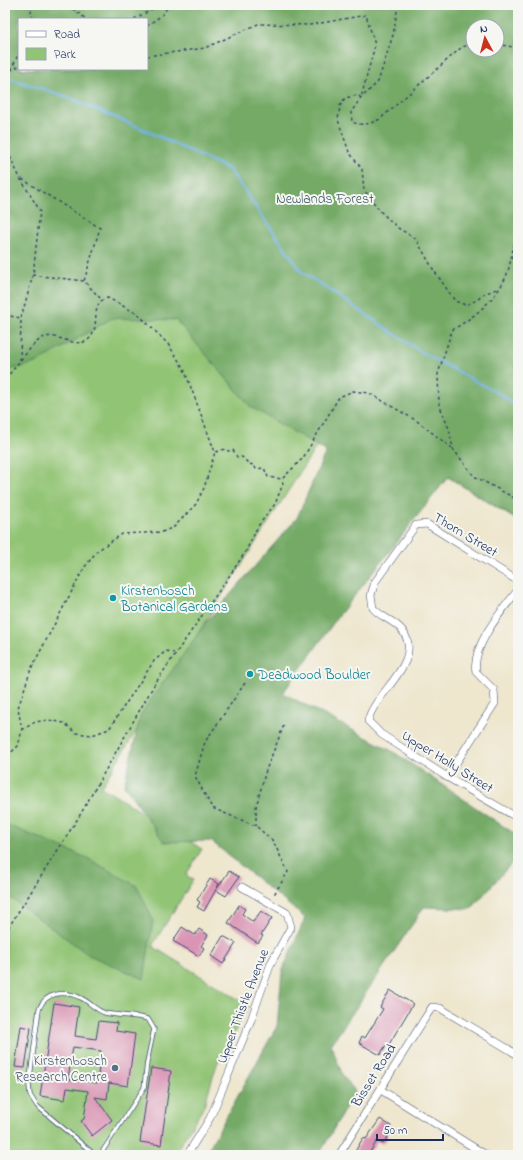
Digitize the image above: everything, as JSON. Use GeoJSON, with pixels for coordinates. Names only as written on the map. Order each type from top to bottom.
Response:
{"type":"FeatureCollection","features":[{"type":"Feature","properties":{"kind":"street","name":"Thorn Street"},"geometry":{"type":"LineString","coordinates":[[368,721],[370,711],[398,674],[407,656],[408,645],[405,635],[397,625],[373,608],[370,595],[375,582],[416,524],[427,524],[518,581]]}},
{"type":"Feature","properties":{"kind":"street"},"geometry":{"type":"LineString","coordinates":[[447,777],[495,703],[494,690],[476,672],[476,661],[483,641],[496,618],[518,590]]}},
{"type":"Feature","properties":{"kind":"street","name":"Upper Holly Street"},"geometry":{"type":"LineString","coordinates":[[368,721],[381,734],[447,777],[518,818]]}},
{"type":"Feature","properties":{"kind":"street","name":"Upper Thistle Avenue"},"geometry":{"type":"LineString","coordinates":[[188,1155],[218,1102],[251,1020],[271,963],[291,927],[287,913],[242,887]]}},
{"type":"Feature","properties":{"kind":"street","name":"Bisset Road"},"geometry":{"type":"LineString","coordinates":[[339,1155],[381,1090],[430,1009],[440,1008],[518,1055]]}},
{"type":"Feature","properties":{"kind":"street"},"geometry":{"type":"LineString","coordinates":[[381,1090],[486,1155]]}},
{"type":"Feature","properties":{"kind":"lane"},"geometry":{"type":"LineString","coordinates":[[95,1155],[37,1106],[30,1095],[29,1085],[40,1010],[42,1003],[50,995],[57,994],[76,996],[82,998],[99,1011],[143,1018],[152,1022],[154,1029],[147,1062],[144,1088],[100,1155]]}},
{"type":"Feature","properties":{"kind":"path"},"geometry":{"type":"LineString","coordinates":[[32,5],[30,7],[33,18]]}},
{"type":"Feature","properties":{"kind":"path"},"geometry":{"type":"LineString","coordinates":[[68,5],[85,18]]}},
{"type":"Feature","properties":{"kind":"path"},"geometry":{"type":"LineString","coordinates":[[136,18],[161,5]]}},
{"type":"Feature","properties":{"kind":"path"},"geometry":{"type":"LineString","coordinates":[[148,25],[162,15],[169,5]]}},
{"type":"Feature","properties":{"kind":"path"},"geometry":{"type":"LineString","coordinates":[[398,5],[395,29],[378,82],[361,98],[351,112],[352,122],[359,125],[380,119],[462,47],[465,46]]}},
{"type":"Feature","properties":{"kind":"path"},"geometry":{"type":"LineString","coordinates":[[148,56],[205,48],[258,24],[310,26],[366,15],[375,45],[361,98]]}},
{"type":"Feature","properties":{"kind":"path"},"geometry":{"type":"LineString","coordinates":[[505,46],[518,48]]}},
{"type":"Feature","properties":{"kind":"path"},"geometry":{"type":"LineString","coordinates":[[11,70],[18,55]]}},
{"type":"Feature","properties":{"kind":"path"},"geometry":{"type":"LineString","coordinates":[[5,73],[18,66]]}},
{"type":"Feature","properties":{"kind":"path"},"geometry":{"type":"LineString","coordinates":[[361,98],[358,95],[345,98],[340,106],[338,120],[349,152],[362,169],[364,190],[381,212],[398,228],[416,239],[433,269],[455,301],[466,305],[477,300],[484,294],[499,288]]}},
{"type":"Feature","properties":{"kind":"path"},"geometry":{"type":"LineString","coordinates":[[5,146],[20,178],[40,212],[33,275],[21,318],[20,364]]}},
{"type":"Feature","properties":{"kind":"path"},"geometry":{"type":"LineString","coordinates":[[20,178],[100,228],[84,281]]}},
{"type":"Feature","properties":{"kind":"path"},"geometry":{"type":"LineString","coordinates":[[453,449],[449,429],[439,404],[438,374],[452,330],[471,319],[499,288],[507,274],[518,226]]}},
{"type":"Feature","properties":{"kind":"path"},"geometry":{"type":"LineString","coordinates":[[33,275],[84,281],[102,299]]}},
{"type":"Feature","properties":{"kind":"path"},"geometry":{"type":"LineString","coordinates":[[5,758],[18,746],[22,730],[18,708],[31,670],[84,568],[97,551],[122,534],[162,532],[174,527],[196,504],[204,488],[215,452],[184,369],[168,344],[138,314],[108,298],[102,299]]}},
{"type":"Feature","properties":{"kind":"path"},"geometry":{"type":"LineString","coordinates":[[5,378],[20,364],[35,342],[44,337],[55,336],[81,343],[88,340],[92,335],[96,321],[96,310],[102,299]]}},
{"type":"Feature","properties":{"kind":"path"},"geometry":{"type":"LineString","coordinates":[[5,318],[10,316],[21,318]]}},
{"type":"Feature","properties":{"kind":"path"},"geometry":{"type":"LineString","coordinates":[[282,479],[303,458],[339,397],[353,391],[369,393],[410,416],[453,449],[474,476],[518,500]]}},
{"type":"Feature","properties":{"kind":"path"},"geometry":{"type":"LineString","coordinates":[[215,452],[225,449],[228,452],[233,450],[237,457],[242,457],[249,464],[254,464],[256,469],[264,468],[268,477],[282,479]]}},
{"type":"Feature","properties":{"kind":"path"},"geometry":{"type":"LineString","coordinates":[[5,933],[80,815],[154,685],[174,653],[184,643],[246,551],[258,526],[275,504],[283,484],[282,479]]}},
{"type":"Feature","properties":{"kind":"path"},"geometry":{"type":"LineString","coordinates":[[22,730],[35,722],[49,720],[64,724],[76,733],[92,735],[109,729],[154,661],[166,651],[174,653]]}},
{"type":"Feature","properties":{"kind":"path"},"geometry":{"type":"LineString","coordinates":[[245,683],[205,742],[195,776],[212,808],[256,826],[273,841],[288,872],[269,903]]}},
{"type":"Feature","properties":{"kind":"path"},"geometry":{"type":"LineString","coordinates":[[256,826],[256,807],[266,770],[284,725]]}},
{"type":"Feature","properties":{"kind":"green space"},"geometry":{"type":"Polygon","coordinates":[[[5,5],[518,5],[518,521],[340,409],[101,787],[202,849],[186,875],[193,880],[152,946],[249,1006],[217,1064],[204,1106],[174,1155],[5,1155],[5,5]]]}},
{"type":"Feature","properties":{"kind":"green space","name":"Newlands Forest"},"geometry":{"type":"Polygon","coordinates":[[[5,5],[518,5],[518,520],[448,477],[337,618],[283,693],[392,751],[518,836],[518,856],[471,909],[424,907],[331,1045],[343,1076],[355,1091],[319,1155],[205,1155],[277,1026],[282,972],[305,918],[211,841],[164,842],[124,785],[141,714],[207,621],[297,518],[326,451],[251,407],[176,320],[112,318],[36,363],[5,371],[5,5]]]}},
{"type":"Feature","properties":{"kind":"green space"},"geometry":{"type":"Polygon","coordinates":[[[5,824],[87,858],[137,886],[153,920],[144,979],[89,955],[5,894],[5,824]]]}},
{"type":"Feature","properties":{"kind":"building"},"geometry":{"type":"Polygon","coordinates":[[[229,871],[239,877],[226,896],[216,890],[229,871]]]}},
{"type":"Feature","properties":{"kind":"building"},"geometry":{"type":"Polygon","coordinates":[[[210,879],[219,884],[204,911],[197,907],[200,902],[197,900],[210,879]]]}},
{"type":"Feature","properties":{"kind":"building"},"geometry":{"type":"Polygon","coordinates":[[[239,905],[245,909],[242,914],[253,922],[261,911],[272,918],[261,935],[263,936],[258,943],[228,923],[239,905]]]}},
{"type":"Feature","properties":{"kind":"building"},"geometry":{"type":"Polygon","coordinates":[[[182,927],[195,935],[199,929],[208,935],[201,946],[204,948],[199,956],[173,941],[182,927]]]}},
{"type":"Feature","properties":{"kind":"building"},"geometry":{"type":"Polygon","coordinates":[[[223,936],[236,943],[223,964],[211,956],[223,936]]]}},
{"type":"Feature","properties":{"kind":"building"},"geometry":{"type":"Polygon","coordinates":[[[390,990],[413,1004],[388,1046],[386,1045],[380,1055],[359,1043],[362,1036],[365,1038],[383,1009],[380,1007],[390,990]]]}},
{"type":"Feature","properties":{"kind":"building","name":"Kirstenbosch Research Centre"},"geometry":{"type":"Polygon","coordinates":[[[54,1003],[79,1007],[75,1036],[96,1039],[99,1021],[117,1023],[116,1031],[135,1034],[128,1086],[109,1083],[107,1099],[95,1097],[112,1120],[92,1136],[81,1121],[84,1119],[88,1091],[67,1088],[65,1100],[40,1096],[54,1003]],[[73,1047],[68,1079],[97,1083],[101,1051],[73,1047]]]}},
{"type":"Feature","properties":{"kind":"building"},"geometry":{"type":"Polygon","coordinates":[[[21,1026],[31,1028],[25,1068],[15,1067],[21,1026]]]}},
{"type":"Feature","properties":{"kind":"building"},"geometry":{"type":"Polygon","coordinates":[[[151,1068],[171,1071],[161,1145],[140,1142],[151,1068]]]}},
{"type":"Feature","properties":{"kind":"building"},"geometry":{"type":"Polygon","coordinates":[[[380,1119],[391,1126],[386,1135],[388,1137],[383,1144],[377,1141],[368,1155],[353,1155],[363,1138],[366,1139],[380,1119]]]}},
{"type":"Feature","properties":{"kind":"waterway"},"geometry":{"type":"LineString","coordinates":[[5,77],[65,96],[138,127],[229,169],[301,271],[423,353],[500,394],[518,407]]}},
{"type":"Feature","properties":{"kind":"place","name":"Kirstenbosch Botanical Gardens"},"geometry":{"type":"Point","coordinates":[113,598]}},
{"type":"Feature","properties":{"kind":"place","name":"Deadwood Boulder"},"geometry":{"type":"Point","coordinates":[250,674]}},
{"type":"Feature","properties":{"kind":"place","name":"Kirstenbosch Research Centre"},"geometry":{"type":"Point","coordinates":[115,1068]}}]}
